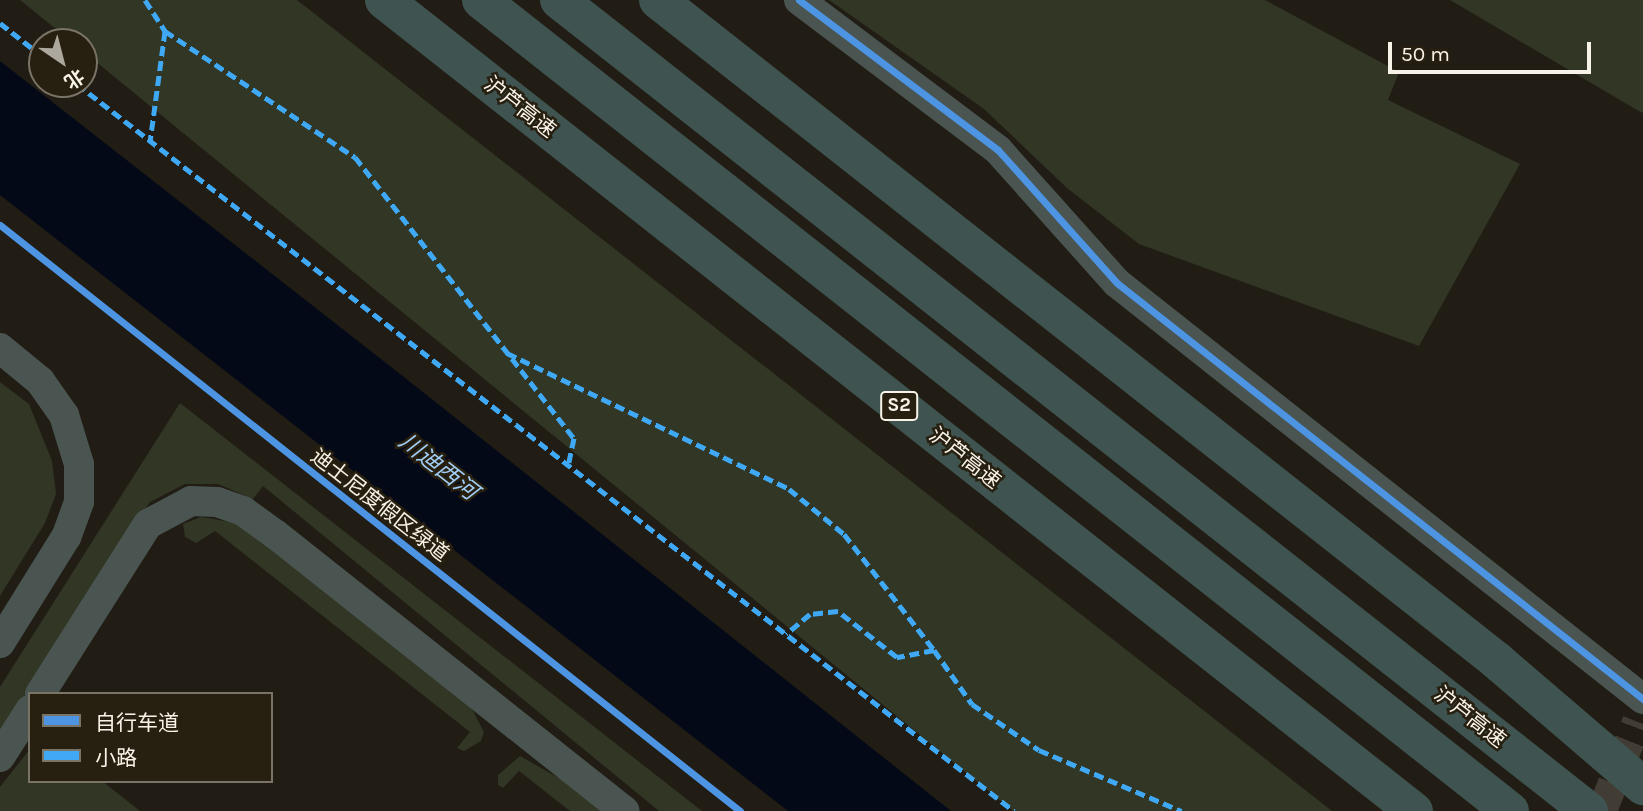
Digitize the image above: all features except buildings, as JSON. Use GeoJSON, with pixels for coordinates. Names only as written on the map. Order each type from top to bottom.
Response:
{"type":"FeatureCollection","features":[{"type":"Feature","properties":{"kind":"highway"},"geometry":{"type":"LineString","coordinates":[[481,0],[1510,811]]}},
{"type":"Feature","properties":{"kind":"highway","name":"沪芦高速"},"geometry":{"type":"LineString","coordinates":[[559,0],[1589,811]]}},
{"type":"Feature","properties":{"kind":"highway"},"geometry":{"type":"LineString","coordinates":[[660,0],[1496,660],[1643,786]]}},
{"type":"Feature","properties":{"kind":"highway","name":"沪芦高速"},"geometry":{"type":"LineString","coordinates":[[386,2],[1414,811]]}},
{"type":"Feature","properties":{"kind":"street"},"geometry":{"type":"LineString","coordinates":[[799,0],[998,150],[1116,283],[1641,711]]}},
{"type":"Feature","properties":{"kind":"street"},"geometry":{"type":"LineString","coordinates":[[0,348],[40,381],[64,415],[79,464],[79,502],[66,537],[0,643]]}},
{"type":"Feature","properties":{"kind":"street"},"geometry":{"type":"LineString","coordinates":[[41,692],[148,524],[191,501],[217,502],[243,511],[275,534],[624,811]]}},
{"type":"Feature","properties":{"kind":"street"},"geometry":{"type":"LineString","coordinates":[[0,757],[28,713]]}},
{"type":"Feature","properties":{"kind":"green space"},"geometry":{"type":"Polygon","coordinates":[[[20,0],[297,0],[1332,811],[1013,811],[98,63],[98,28],[55,28],[20,0]]]}},
{"type":"Feature","properties":{"kind":"green space"},"geometry":{"type":"Polygon","coordinates":[[[829,0],[1265,0],[1399,72],[1388,100],[1520,164],[1419,346],[1139,244],[1067,188],[984,109],[829,0]]]}},
{"type":"Feature","properties":{"kind":"green space"},"geometry":{"type":"Polygon","coordinates":[[[1450,0],[1643,0],[1643,113],[1637,110],[1450,0]]]}},
{"type":"Feature","properties":{"kind":"green space"},"geometry":{"type":"Polygon","coordinates":[[[0,382],[29,404],[52,461],[56,494],[45,523],[0,596],[0,382]]]}},
{"type":"Feature","properties":{"kind":"green space"},"geometry":{"type":"Polygon","coordinates":[[[180,403],[702,811],[659,811],[263,486],[253,499],[218,484],[185,484],[150,502],[0,734],[0,687],[180,403]]]}},
{"type":"Feature","properties":{"kind":"green space"},"geometry":{"type":"Polygon","coordinates":[[[201,517],[231,522],[250,533],[471,707],[484,732],[481,741],[464,751],[457,748],[470,732],[215,531],[196,543],[185,537],[183,524],[201,517]]]}},
{"type":"Feature","properties":{"kind":"green space"},"geometry":{"type":"Polygon","coordinates":[[[28,752],[28,783],[105,783],[140,811],[0,811],[0,787],[28,752]]]}},
{"type":"Feature","properties":{"kind":"green space"},"geometry":{"type":"Polygon","coordinates":[[[520,756],[573,786],[604,811],[570,811],[519,771],[503,788],[498,785],[498,775],[520,756]]]}},
{"type":"Feature","properties":{"kind":"water","name":"川迪西河"},"geometry":{"type":"Polygon","coordinates":[[[0,61],[28,83],[28,98],[47,98],[951,811],[788,811],[0,195],[0,61]]]}},
{"type":"Feature","properties":{"kind":"tunnel"},"geometry":{"type":"LineString","coordinates":[[1602,811],[1637,722]]}},
{"type":"Feature","properties":{"kind":"marked path"},"geometry":{"type":"LineString","coordinates":[[145,0],[165,31],[150,142]]}},
{"type":"Feature","properties":{"kind":"marked path"},"geometry":{"type":"LineString","coordinates":[[0,23],[28,45]]}},
{"type":"Feature","properties":{"kind":"marked path"},"geometry":{"type":"LineString","coordinates":[[165,31],[355,157],[574,438],[568,466]]}},
{"type":"Feature","properties":{"kind":"marked path"},"geometry":{"type":"LineString","coordinates":[[95,98],[1014,811]]}},
{"type":"Feature","properties":{"kind":"marked path"},"geometry":{"type":"LineString","coordinates":[[507,353],[789,489],[844,534],[934,650],[897,657],[838,611],[810,614],[786,634]]}},
{"type":"Feature","properties":{"kind":"marked path"},"geometry":{"type":"LineString","coordinates":[[934,650],[972,704],[1039,750],[1181,811]]}},
{"type":"Feature","properties":{"kind":"cycle path"},"geometry":{"type":"LineString","coordinates":[[799,0],[998,150],[1117,283],[1643,699]]}},
{"type":"Feature","properties":{"kind":"cycle path","name":"迪士尼度假区绿道"},"geometry":{"type":"LineString","coordinates":[[0,225],[740,811]]}}]}
